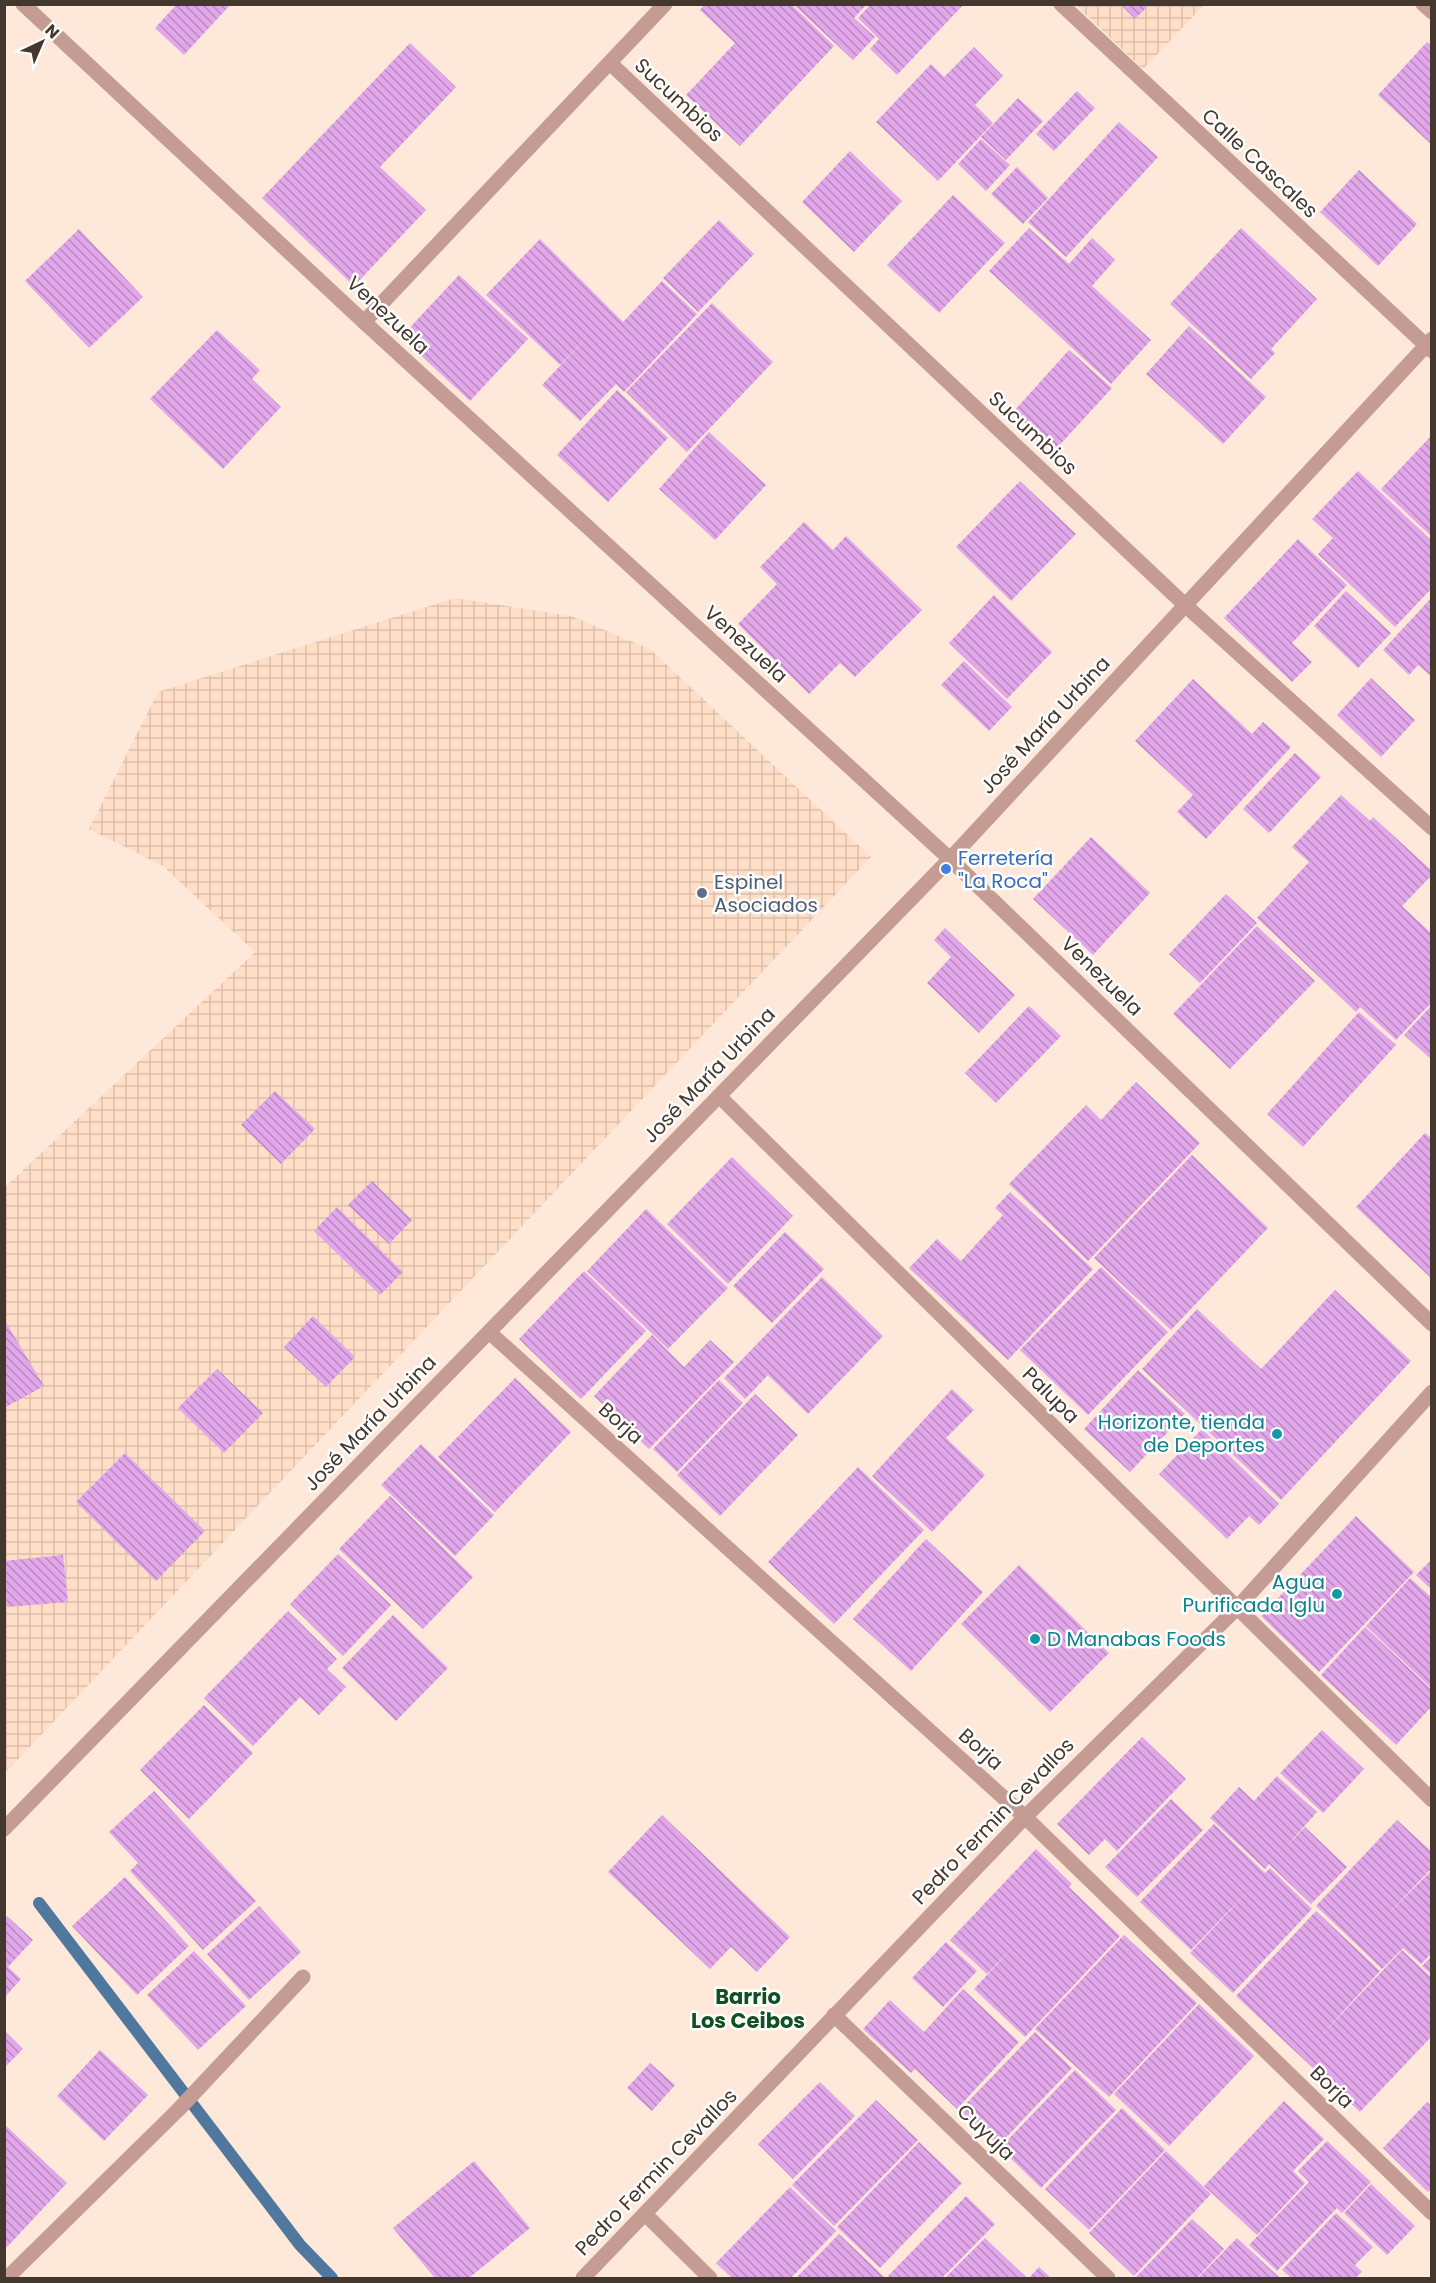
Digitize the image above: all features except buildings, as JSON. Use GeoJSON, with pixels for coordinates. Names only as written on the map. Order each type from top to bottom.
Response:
{"type":"FeatureCollection","features":[{"type":"Feature","properties":{"kind":"street","name":"Venezuela"},"geometry":{"type":"LineString","coordinates":[[23,4],[364,322],[950,859],[1431,1324]]}},
{"type":"Feature","properties":{"kind":"street"},"geometry":{"type":"LineString","coordinates":[[364,322],[611,64],[665,4]]}},
{"type":"Feature","properties":{"kind":"street","name":"Calle Cascales"},"geometry":{"type":"LineString","coordinates":[[1061,4],[1429,346]]}},
{"type":"Feature","properties":{"kind":"street"},"geometry":{"type":"LineString","coordinates":[[1423,4],[1431,12]]}},
{"type":"Feature","properties":{"kind":"street","name":"Sucumbios"},"geometry":{"type":"LineString","coordinates":[[611,64],[1185,605],[1431,828]]}},
{"type":"Feature","properties":{"kind":"street","name":"José María Urbina"},"geometry":{"type":"LineString","coordinates":[[4,1829],[950,859],[1429,346]]}},
{"type":"Feature","properties":{"kind":"street","name":"Palupa"},"geometry":{"type":"LineString","coordinates":[[718,1096],[1431,1800]]}},
{"type":"Feature","properties":{"kind":"street","name":"Borja"},"geometry":{"type":"LineString","coordinates":[[489,1332],[1025,1817],[1431,2213]]}},
{"type":"Feature","properties":{"kind":"street","name":"Pedro Fermin Cevallos"},"geometry":{"type":"LineString","coordinates":[[584,2278],[1025,1817],[1237,1608],[1431,1392]]}},
{"type":"Feature","properties":{"kind":"street"},"geometry":{"type":"LineString","coordinates":[[6,2278],[178,2110],[303,1977]]}},
{"type":"Feature","properties":{"kind":"street","name":"Cuyuja"},"geometry":{"type":"LineString","coordinates":[[834,2015],[1108,2278]]}},
{"type":"Feature","properties":{"kind":"street"},"geometry":{"type":"LineString","coordinates":[[645,2214],[710,2278]]}},
{"type":"Feature","properties":{"kind":"shaded area"},"geometry":{"type":"Polygon","coordinates":[[[1076,5],[1204,5],[1143,69],[1076,5]]]}},
{"type":"Feature","properties":{"kind":"shaded area"},"geometry":{"type":"Polygon","coordinates":[[[455,598],[571,616],[650,649],[871,857],[7,1771],[5,1769],[5,1187],[255,952],[163,866],[89,829],[158,692],[455,598]]]}},
{"type":"Feature","properties":{"kind":"waterway"},"geometry":{"type":"LineString","coordinates":[[39,1903],[300,2245],[332,2278]]}},
{"type":"Feature","properties":{"kind":"place","name":"Ferretería \"La Roca\""},"geometry":{"type":"Point","coordinates":[946,869]}},
{"type":"Feature","properties":{"kind":"place","name":"Espinel Asociados"},"geometry":{"type":"Point","coordinates":[702,893]}},
{"type":"Feature","properties":{"kind":"place","name":"Horizonte, tienda de Deportes"},"geometry":{"type":"Point","coordinates":[1277,1434]}},
{"type":"Feature","properties":{"kind":"place","name":"Agua Purificada Iglu"},"geometry":{"type":"Point","coordinates":[1337,1594]}},
{"type":"Feature","properties":{"kind":"place","name":"D Manabas Foods"},"geometry":{"type":"Point","coordinates":[1035,1639]}},
{"type":"Feature","properties":{"kind":"district","name":"Barrio Los Ceibos"},"geometry":{"type":"Point","coordinates":[748,2009]}}]}
